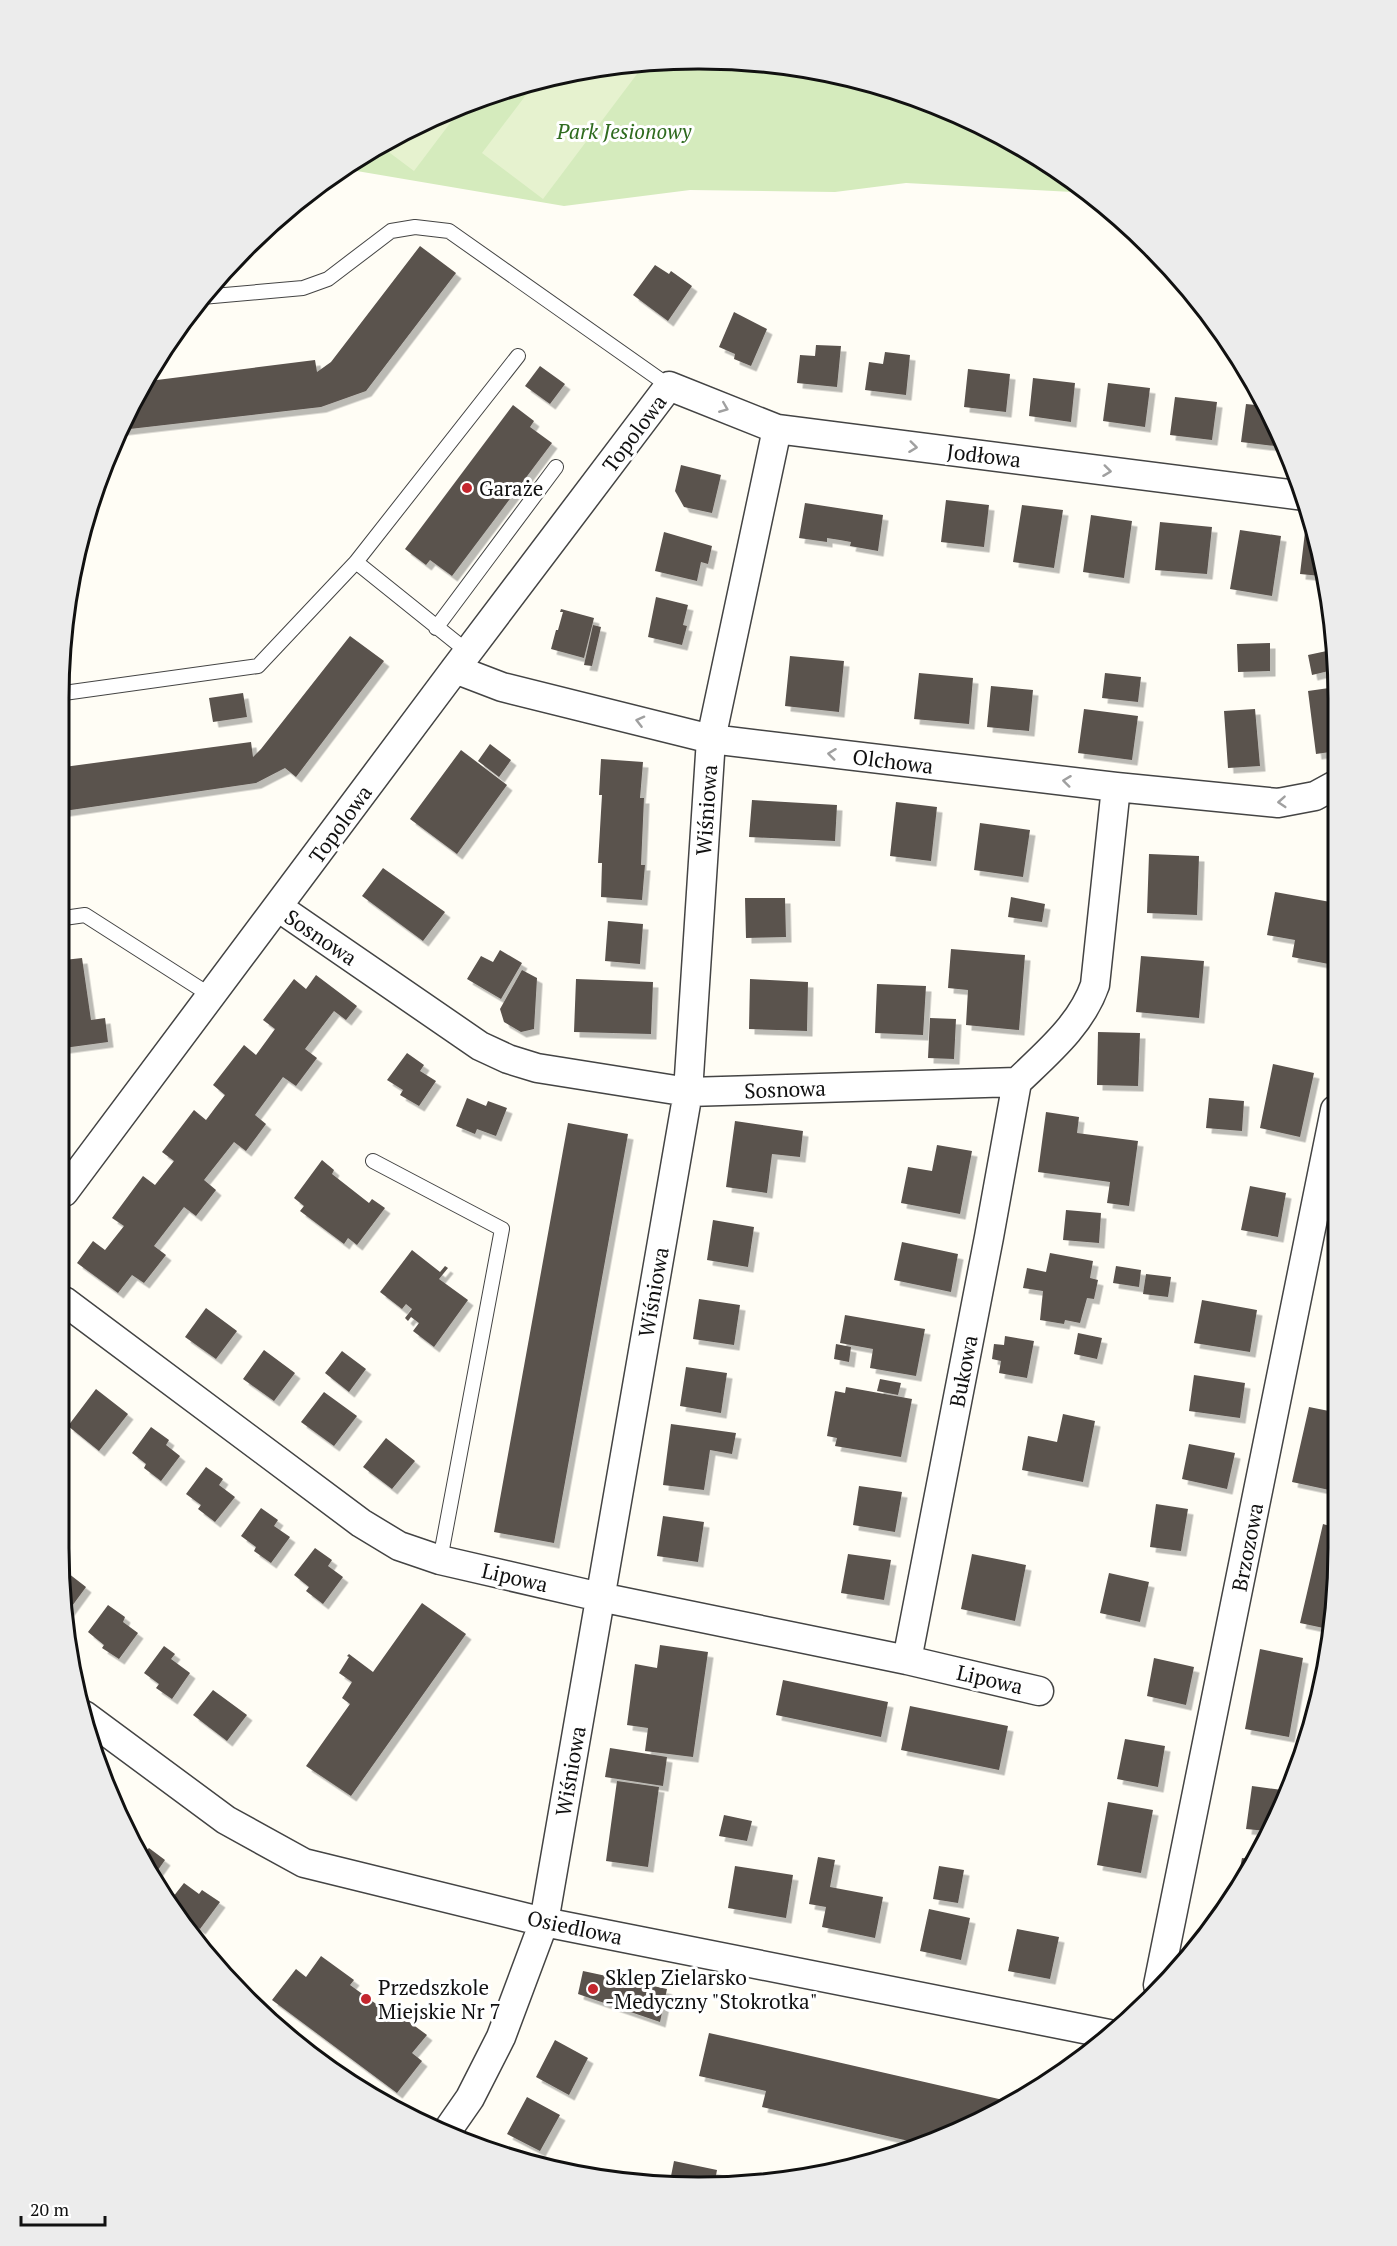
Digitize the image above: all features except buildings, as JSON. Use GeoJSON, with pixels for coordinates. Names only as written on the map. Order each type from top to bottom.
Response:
{"type":"FeatureCollection","features":[{"type":"Feature","properties":{"kind":"street","name":"Jodłowa"},"geometry":{"type":"LineString","coordinates":[[669,386],[777,429],[1294,495]]}},
{"type":"Feature","properties":{"kind":"street","name":"Topolowa"},"geometry":{"type":"LineString","coordinates":[[69,1185],[461,660],[669,386]]}},
{"type":"Feature","properties":{"kind":"street","name":"Wiśniowa"},"geometry":{"type":"LineString","coordinates":[[451,2126],[470,2098],[501,2037],[544,1922],[688,1092],[711,739],[777,429]]}},
{"type":"Feature","properties":{"kind":"street","name":"Olchowa"},"geometry":{"type":"LineString","coordinates":[[461,660],[502,687],[711,739],[1116,787],[1278,803],[1315,796],[1328,789]]}},
{"type":"Feature","properties":{"kind":"street"},"geometry":{"type":"LineString","coordinates":[[1017,1082],[1073,1024],[1088,1003],[1095,986],[1116,787]]}},
{"type":"Feature","properties":{"kind":"street","name":"Sosnowa"},"geometry":{"type":"LineString","coordinates":[[278,907],[480,1046],[508,1059],[537,1068],[688,1092],[1017,1082]]}},
{"type":"Feature","properties":{"kind":"street","name":"Bukowa"},"geometry":{"type":"LineString","coordinates":[[907,1660],[1017,1082]]}},
{"type":"Feature","properties":{"kind":"street","name":"Brzozowa"},"geometry":{"type":"LineString","coordinates":[[1160,1976],[1328,1145]]}},
{"type":"Feature","properties":{"kind":"street","name":"Lipowa"},"geometry":{"type":"LineString","coordinates":[[69,1304],[361,1523],[399,1546],[440,1560],[600,1597],[907,1660],[1039,1691]]}},
{"type":"Feature","properties":{"kind":"street","name":"Osiedlowa"},"geometry":{"type":"LineString","coordinates":[[94,1722],[225,1820],[304,1863],[544,1922],[1100,2032]]}},
{"type":"Feature","properties":{"kind":"lane"},"geometry":{"type":"LineString","coordinates":[[215,296],[303,288],[328,279],[391,231],[416,227],[449,231],[669,386]]}},
{"type":"Feature","properties":{"kind":"lane"},"geometry":{"type":"LineString","coordinates":[[69,692],[258,666],[356,562],[518,356]]}},
{"type":"Feature","properties":{"kind":"lane"},"geometry":{"type":"LineString","coordinates":[[436,628],[556,467]]}},
{"type":"Feature","properties":{"kind":"lane"},"geometry":{"type":"LineString","coordinates":[[356,562],[436,628],[461,660]]}},
{"type":"Feature","properties":{"kind":"lane"},"geometry":{"type":"LineString","coordinates":[[69,917],[85,915],[210,995]]}},
{"type":"Feature","properties":{"kind":"lane"},"geometry":{"type":"LineString","coordinates":[[373,1161],[502,1229],[440,1560]]}},
{"type":"Feature","properties":{"kind":"green space","name":"Park Jesionowy"},"geometry":{"type":"Polygon","coordinates":[[[657,70],[740,70],[821,81],[901,102],[977,134],[1013,153],[1072,192],[906,183],[835,192],[690,190],[564,206],[356,171],[420,134],[496,102],[536,90],[616,74],[657,70]]]}},
{"type":"Feature","properties":{"kind":"green space"},"geometry":{"type":"Polygon","coordinates":[[[635,72],[637,74],[543,199],[482,153],[528,92],[616,74],[635,72]]]}},
{"type":"Feature","properties":{"kind":"green space"},"geometry":{"type":"Polygon","coordinates":[[[453,119],[414,171],[388,151],[453,119]]]}},
{"type":"Feature","properties":{"kind":"place","name":"Garaże"},"geometry":{"type":"Point","coordinates":[467,488]}},
{"type":"Feature","properties":{"kind":"place","name":"Sklep Zielarsko -Medyczny \"Stokrotka\""},"geometry":{"type":"Point","coordinates":[593,1989]}},
{"type":"Feature","properties":{"kind":"place","name":"Przedszkole Miejskie Nr 7"},"geometry":{"type":"Point","coordinates":[366,1999]}}]}
